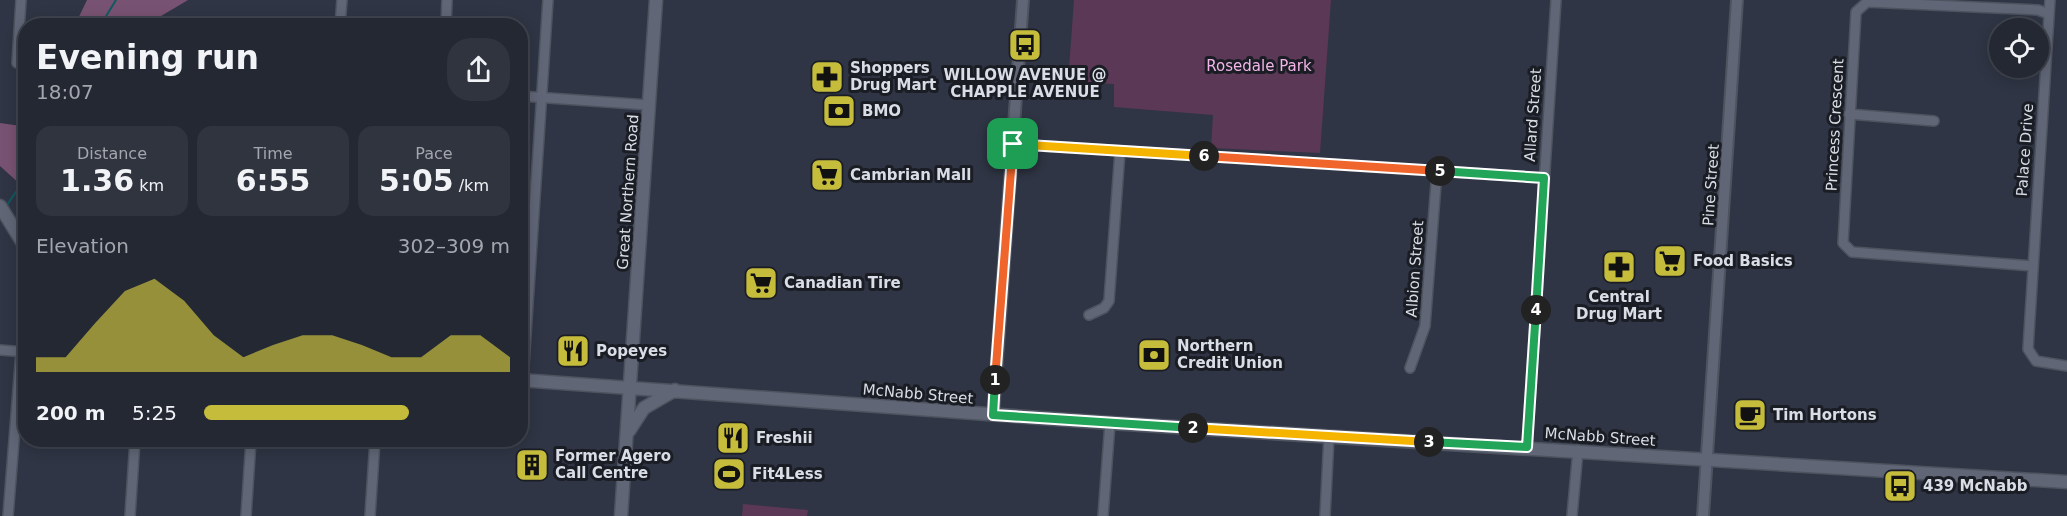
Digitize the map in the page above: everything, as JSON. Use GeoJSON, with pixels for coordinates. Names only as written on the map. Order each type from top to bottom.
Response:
{"type":"FeatureCollection","features":[{"type":"Feature","properties":{"kind":"main road","name":"Great Northern Road"},"geometry":{"type":"LineString","coordinates":[[621,516],[656,0]]}},
{"type":"Feature","properties":{"kind":"main road"},"geometry":{"type":"LineString","coordinates":[[0,206],[18,235]]}},
{"type":"Feature","properties":{"kind":"main road","name":"McNabb Street"},"geometry":{"type":"LineString","coordinates":[[528,380],[630,386],[1110,423],[1578,450],[2067,482]]}},
{"type":"Feature","properties":{"kind":"main road"},"geometry":{"type":"LineString","coordinates":[[628,432],[644,408],[676,390]]}},
{"type":"Feature","properties":{"kind":"street"},"geometry":{"type":"LineString","coordinates":[[20,18],[21,0]]}},
{"type":"Feature","properties":{"kind":"street"},"geometry":{"type":"LineString","coordinates":[[341,18],[342,0]]}},
{"type":"Feature","properties":{"kind":"street"},"geometry":{"type":"LineString","coordinates":[[446,18],[447,0]]}},
{"type":"Feature","properties":{"kind":"street"},"geometry":{"type":"LineString","coordinates":[[528,295],[548,0]]}},
{"type":"Feature","properties":{"kind":"street"},"geometry":{"type":"LineString","coordinates":[[993,415],[1023,0]]}},
{"type":"Feature","properties":{"kind":"street","name":"Allard Street"},"geometry":{"type":"LineString","coordinates":[[1527,447],[1556,0]]}},
{"type":"Feature","properties":{"kind":"street","name":"Pine Street"},"geometry":{"type":"LineString","coordinates":[[1703,516],[1737,0]]}},
{"type":"Feature","properties":{"kind":"street","name":"Palace Drive"},"geometry":{"type":"LineString","coordinates":[[2050,0],[2028,349],[2036,361],[2067,366]]}},
{"type":"Feature","properties":{"kind":"street","name":"Princess Crescent"},"geometry":{"type":"LineString","coordinates":[[2033,266],[1852,252],[1843,243],[1850,114],[1857,12],[1867,2],[2038,10],[2049,14]]}},
{"type":"Feature","properties":{"kind":"street"},"geometry":{"type":"LineString","coordinates":[[17,63],[18,47]]}},
{"type":"Feature","properties":{"kind":"street"},"geometry":{"type":"LineString","coordinates":[[528,97],[650,105]]}},
{"type":"Feature","properties":{"kind":"street"},"geometry":{"type":"LineString","coordinates":[[1850,114],[1934,122]]}},
{"type":"Feature","properties":{"kind":"street"},"geometry":{"type":"LineString","coordinates":[[1013,144],[1544,178]]}},
{"type":"Feature","properties":{"kind":"street"},"geometry":{"type":"LineString","coordinates":[[1089,315],[1104,308],[1109,302],[1120,151]]}},
{"type":"Feature","properties":{"kind":"street","name":"Albion Street"},"geometry":{"type":"LineString","coordinates":[[1410,368],[1425,327],[1437,171]]}},
{"type":"Feature","properties":{"kind":"street"},"geometry":{"type":"LineString","coordinates":[[0,350],[18,352]]}},
{"type":"Feature","properties":{"kind":"street"},"geometry":{"type":"LineString","coordinates":[[8,516],[18,407]]}},
{"type":"Feature","properties":{"kind":"street"},"geometry":{"type":"LineString","coordinates":[[1103,516],[1110,423]]}},
{"type":"Feature","properties":{"kind":"street"},"geometry":{"type":"LineString","coordinates":[[1325,516],[1329,436]]}},
{"type":"Feature","properties":{"kind":"street"},"geometry":{"type":"LineString","coordinates":[[130,516],[135,447]]}},
{"type":"Feature","properties":{"kind":"street"},"geometry":{"type":"LineString","coordinates":[[246,516],[251,447]]}},
{"type":"Feature","properties":{"kind":"street"},"geometry":{"type":"LineString","coordinates":[[370,516],[375,447]]}},
{"type":"Feature","properties":{"kind":"street"},"geometry":{"type":"LineString","coordinates":[[1572,516],[1578,450]]}},
{"type":"Feature","properties":{"kind":"green space","name":"Rosedale Park"},"geometry":{"type":"Polygon","coordinates":[[[1074,0],[1331,0],[1320,153],[1211,148],[1213,115],[1114,107],[1114,84],[1068,82],[1074,0]]]}},
{"type":"Feature","properties":{"kind":"green space"},"geometry":{"type":"Polygon","coordinates":[[[743,504],[808,510],[807,516],[742,516],[743,504]]]}},
{"type":"Feature","properties":{"kind":"shaded area"},"geometry":{"type":"Polygon","coordinates":[[[87,0],[188,0],[158,18],[78,18],[87,0]]]}},
{"type":"Feature","properties":{"kind":"shaded area"},"geometry":{"type":"Polygon","coordinates":[[[0,123],[18,126],[18,182],[0,166],[0,123]]]}},
{"type":"Feature","properties":{"kind":"waterway"},"geometry":{"type":"LineString","coordinates":[[105,18],[116,0]]}},
{"type":"Feature","properties":{"kind":"waterway"},"geometry":{"type":"LineString","coordinates":[[5,208],[18,189]]}},
{"type":"Feature","properties":{"kind":"place","name":"WILLOW AVENUE @ CHAPPLE AVENUE"},"geometry":{"type":"Point","coordinates":[1025,45]}},
{"type":"Feature","properties":{"kind":"place","name":"Shoppers Drug Mart"},"geometry":{"type":"Point","coordinates":[827,77]}},
{"type":"Feature","properties":{"kind":"place","name":"BMO"},"geometry":{"type":"Point","coordinates":[839,111]}},
{"type":"Feature","properties":{"kind":"place","name":"Cambrian Mall"},"geometry":{"type":"Point","coordinates":[827,175]}},
{"type":"Feature","properties":{"kind":"place","name":"Food Basics"},"geometry":{"type":"Point","coordinates":[1670,261]}},
{"type":"Feature","properties":{"kind":"place","name":"Central Drug Mart"},"geometry":{"type":"Point","coordinates":[1619,267]}},
{"type":"Feature","properties":{"kind":"place","name":"Canadian Tire"},"geometry":{"type":"Point","coordinates":[761,283]}},
{"type":"Feature","properties":{"kind":"place","name":"Popeyes"},"geometry":{"type":"Point","coordinates":[573,351]}},
{"type":"Feature","properties":{"kind":"place","name":"Northern Credit Union"},"geometry":{"type":"Point","coordinates":[1154,355]}},
{"type":"Feature","properties":{"kind":"place","name":"Tim Hortons"},"geometry":{"type":"Point","coordinates":[1750,415]}},
{"type":"Feature","properties":{"kind":"place","name":"Freshii"},"geometry":{"type":"Point","coordinates":[733,438]}},
{"type":"Feature","properties":{"kind":"place","name":"Former Agero Call Centre"},"geometry":{"type":"Point","coordinates":[532,465]}},
{"type":"Feature","properties":{"kind":"place","name":"Fit4Less"},"geometry":{"type":"Point","coordinates":[729,474]}},
{"type":"Feature","properties":{"kind":"place","name":"439 McNabb"},"geometry":{"type":"Point","coordinates":[1900,486]}},
{"type":"Feature","properties":{"kind":"route"},"geometry":{"type":"LineString","coordinates":[[1013,144],[1544,178],[1527,447],[993,415],[1013,144]]}}]}
